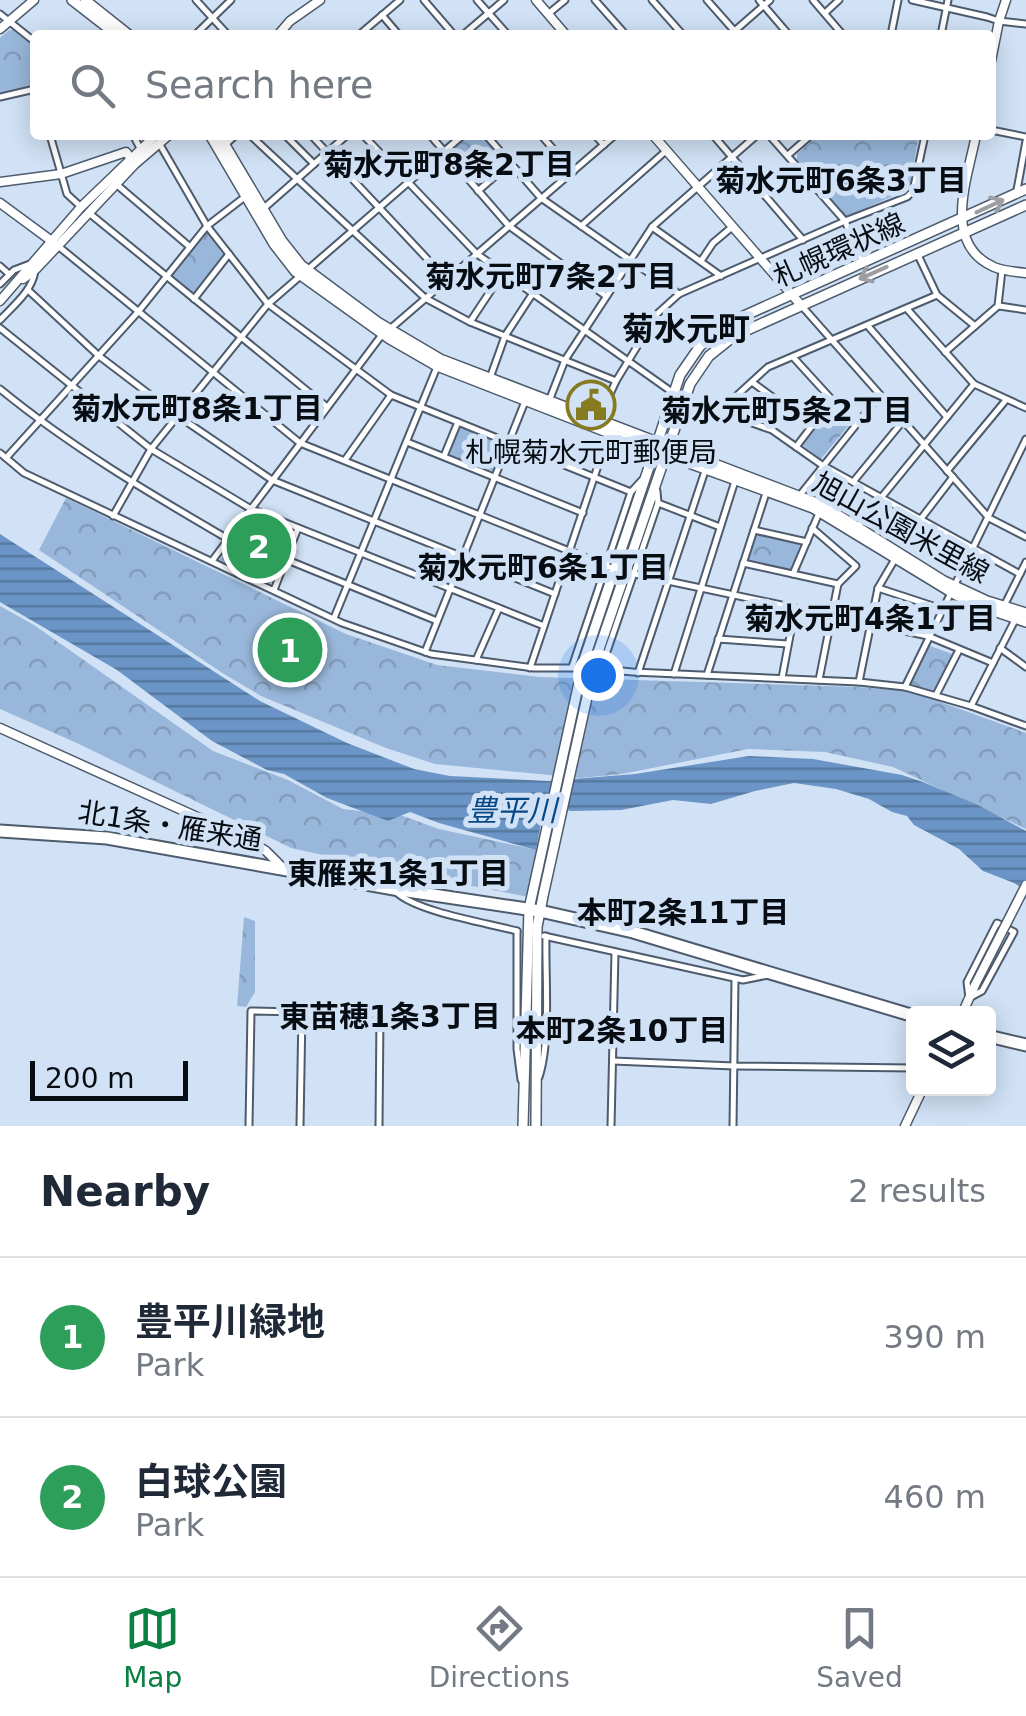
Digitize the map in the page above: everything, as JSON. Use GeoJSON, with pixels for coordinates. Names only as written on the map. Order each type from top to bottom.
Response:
{"type":"FeatureCollection","features":[{"type":"Feature","properties":{"kind":"highway","name":"北1条・雁来通"},"geometry":{"type":"LineString","coordinates":[[0,830],[107,838],[534,910],[634,932],[906,1014]]}},
{"type":"Feature","properties":{"kind":"highway"},"geometry":{"type":"LineString","coordinates":[[996,1038],[1026,1045]]}},
{"type":"Feature","properties":{"kind":"main road"},"geometry":{"type":"LineString","coordinates":[[72,0],[111,30]]}},
{"type":"Feature","properties":{"kind":"main road"},"geometry":{"type":"LineString","coordinates":[[85,0],[123,30]]}},
{"type":"Feature","properties":{"kind":"main road","name":"旭山公園米里線"},"geometry":{"type":"LineString","coordinates":[[213,140],[304,273]]}},
{"type":"Feature","properties":{"kind":"main road","name":"旭山公園米里線"},"geometry":{"type":"LineString","coordinates":[[222,140],[279,251],[387,332],[438,366],[654,446]]}},
{"type":"Feature","properties":{"kind":"main road","name":"札幌環状線"},"geometry":{"type":"LineString","coordinates":[[523,1126],[534,910],[582,693],[584,660],[672,392],[687,362],[726,324],[1021,191]]}},
{"type":"Feature","properties":{"kind":"main road","name":"札幌環状線"},"geometry":{"type":"LineString","coordinates":[[582,693],[684,399],[702,364],[725,342],[800,304],[1026,204]]}},
{"type":"Feature","properties":{"kind":"main road","name":"旭山公園米里線"},"geometry":{"type":"LineString","coordinates":[[387,332],[527,397],[549,401],[706,468],[798,499]]}},
{"type":"Feature","properties":{"kind":"main road","name":"旭山公園米里線"},"geometry":{"type":"LineString","coordinates":[[666,451],[736,470],[821,508],[858,526],[952,589],[1026,614]]}},
{"type":"Feature","properties":{"kind":"main road","name":"旭山公園米里線"},"geometry":{"type":"LineString","coordinates":[[821,508],[896,559],[982,607],[1021,620]]}},
{"type":"Feature","properties":{"kind":"main road","name":"札幌環状線"},"geometry":{"type":"LineString","coordinates":[[534,910],[536,1126]]}},
{"type":"Feature","properties":{"kind":"street"},"geometry":{"type":"LineString","coordinates":[[0,30],[34,0]]}},
{"type":"Feature","properties":{"kind":"street"},"geometry":{"type":"LineString","coordinates":[[196,0],[223,30]]}},
{"type":"Feature","properties":{"kind":"street"},"geometry":{"type":"LineString","coordinates":[[200,30],[231,0]]}},
{"type":"Feature","properties":{"kind":"street"},"geometry":{"type":"LineString","coordinates":[[282,30],[320,0]]}},
{"type":"Feature","properties":{"kind":"street"},"geometry":{"type":"LineString","coordinates":[[365,30],[400,0]]}},
{"type":"Feature","properties":{"kind":"street"},"geometry":{"type":"LineString","coordinates":[[424,0],[450,30]]}},
{"type":"Feature","properties":{"kind":"street"},"geometry":{"type":"LineString","coordinates":[[478,0],[504,30]]}},
{"type":"Feature","properties":{"kind":"street"},"geometry":{"type":"LineString","coordinates":[[469,30],[504,0]]}},
{"type":"Feature","properties":{"kind":"street"},"geometry":{"type":"LineString","coordinates":[[536,0],[562,30]]}},
{"type":"Feature","properties":{"kind":"street"},"geometry":{"type":"LineString","coordinates":[[548,14],[565,0]]}},
{"type":"Feature","properties":{"kind":"street"},"geometry":{"type":"LineString","coordinates":[[595,0],[622,30]]}},
{"type":"Feature","properties":{"kind":"street"},"geometry":{"type":"LineString","coordinates":[[652,0],[679,30]]}},
{"type":"Feature","properties":{"kind":"street"},"geometry":{"type":"LineString","coordinates":[[707,0],[731,30]]}},
{"type":"Feature","properties":{"kind":"street"},"geometry":{"type":"LineString","coordinates":[[738,30],[762,3],[770,0]]}},
{"type":"Feature","properties":{"kind":"street"},"geometry":{"type":"LineString","coordinates":[[814,0],[839,30]]}},
{"type":"Feature","properties":{"kind":"street"},"geometry":{"type":"LineString","coordinates":[[824,13],[839,0]]}},
{"type":"Feature","properties":{"kind":"street"},"geometry":{"type":"LineString","coordinates":[[892,30],[898,0]]}},
{"type":"Feature","properties":{"kind":"street"},"geometry":{"type":"LineString","coordinates":[[912,0],[999,22],[1025,24],[1026,34]]}},
{"type":"Feature","properties":{"kind":"street"},"geometry":{"type":"LineString","coordinates":[[942,30],[948,0]]}},
{"type":"Feature","properties":{"kind":"street"},"geometry":{"type":"LineString","coordinates":[[996,36],[1003,0]]}},
{"type":"Feature","properties":{"kind":"street"},"geometry":{"type":"LineString","coordinates":[[762,3],[785,30]]}},
{"type":"Feature","properties":{"kind":"street"},"geometry":{"type":"LineString","coordinates":[[0,14],[30,38]]}},
{"type":"Feature","properties":{"kind":"street"},"geometry":{"type":"LineString","coordinates":[[382,15],[395,30]]}},
{"type":"Feature","properties":{"kind":"street"},"geometry":{"type":"LineString","coordinates":[[0,98],[30,90]]}},
{"type":"Feature","properties":{"kind":"street"},"geometry":{"type":"LineString","coordinates":[[996,131],[1026,139],[1021,191]]}},
{"type":"Feature","properties":{"kind":"street"},"geometry":{"type":"LineString","coordinates":[[52,140],[67,194],[327,407]]}},
{"type":"Feature","properties":{"kind":"street"},"geometry":{"type":"LineString","coordinates":[[136,140],[142,152]]}},
{"type":"Feature","properties":{"kind":"street"},"geometry":{"type":"LineString","coordinates":[[0,301],[156,140]]}},
{"type":"Feature","properties":{"kind":"street"},"geometry":{"type":"LineString","coordinates":[[158,140],[207,226],[268,304],[390,395],[631,492]]}},
{"type":"Feature","properties":{"kind":"street"},"geometry":{"type":"LineString","coordinates":[[225,145],[230,140]]}},
{"type":"Feature","properties":{"kind":"street"},"geometry":{"type":"LineString","coordinates":[[255,140],[425,298],[470,322],[616,381]]}},
{"type":"Feature","properties":{"kind":"street"},"geometry":{"type":"LineString","coordinates":[[290,140],[314,164]]}},
{"type":"Feature","properties":{"kind":"street"},"geometry":{"type":"LineString","coordinates":[[316,140],[447,280]]}},
{"type":"Feature","properties":{"kind":"street"},"geometry":{"type":"LineString","coordinates":[[263,209],[341,140]]}},
{"type":"Feature","properties":{"kind":"street"},"geometry":{"type":"LineString","coordinates":[[368,140],[477,254],[672,392]]}},
{"type":"Feature","properties":{"kind":"street"},"geometry":{"type":"LineString","coordinates":[[434,140],[509,226],[606,296]]}},
{"type":"Feature","properties":{"kind":"street"},"geometry":{"type":"LineString","coordinates":[[113,516],[151,449],[268,304],[457,140]]}},
{"type":"Feature","properties":{"kind":"street"},"geometry":{"type":"LineString","coordinates":[[490,140],[541,198],[679,294]]}},
{"type":"Feature","properties":{"kind":"street"},"geometry":{"type":"LineString","coordinates":[[545,140],[573,172]]}},
{"type":"Feature","properties":{"kind":"street"},"geometry":{"type":"LineString","coordinates":[[600,140],[604,145]]}},
{"type":"Feature","properties":{"kind":"street"},"geometry":{"type":"LineString","coordinates":[[212,561],[387,332],[610,140]]}},
{"type":"Feature","properties":{"kind":"street"},"geometry":{"type":"LineString","coordinates":[[658,140],[989,518],[1026,537]]}},
{"type":"Feature","properties":{"kind":"street"},"geometry":{"type":"LineString","coordinates":[[717,140],[803,240]]}},
{"type":"Feature","properties":{"kind":"street"},"geometry":{"type":"LineString","coordinates":[[549,401],[565,360],[652,226],[751,140]]}},
{"type":"Feature","properties":{"kind":"street"},"geometry":{"type":"LineString","coordinates":[[774,140],[844,221],[863,264]]}},
{"type":"Feature","properties":{"kind":"street"},"geometry":{"type":"LineString","coordinates":[[788,155],[805,140]]}},
{"type":"Feature","properties":{"kind":"street"},"geometry":{"type":"LineString","coordinates":[[598,420],[656,314],[679,294],[907,197],[913,191],[924,140]]}},
{"type":"Feature","properties":{"kind":"street"},"geometry":{"type":"LineString","coordinates":[[975,140],[961,219],[964,232],[978,256],[1002,270],[1026,273]]}},
{"type":"Feature","properties":{"kind":"street"},"geometry":{"type":"LineString","coordinates":[[581,226],[667,150]]}},
{"type":"Feature","properties":{"kind":"street"},"geometry":{"type":"LineString","coordinates":[[0,182],[62,174],[126,152],[133,160]]}},
{"type":"Feature","properties":{"kind":"street"},"geometry":{"type":"LineString","coordinates":[[85,210],[116,184],[133,160]]}},
{"type":"Feature","properties":{"kind":"street"},"geometry":{"type":"LineString","coordinates":[[478,191],[510,163]]}},
{"type":"Feature","properties":{"kind":"street"},"geometry":{"type":"LineString","coordinates":[[116,184],[190,247]]}},
{"type":"Feature","properties":{"kind":"street"},"geometry":{"type":"LineString","coordinates":[[249,194],[207,226],[99,356],[40,422],[3,456],[24,473],[334,618],[425,652],[530,668],[573,668],[631,492],[645,476]]}},
{"type":"Feature","properties":{"kind":"street"},"geometry":{"type":"LineString","coordinates":[[1,205],[55,244],[300,443],[608,566]]}},
{"type":"Feature","properties":{"kind":"street"},"geometry":{"type":"LineString","coordinates":[[652,226],[720,276]]}},
{"type":"Feature","properties":{"kind":"street"},"geometry":{"type":"LineString","coordinates":[[701,262],[714,243],[733,227]]}},
{"type":"Feature","properties":{"kind":"street"},"geometry":{"type":"LineString","coordinates":[[917,253],[937,295],[975,326]]}},
{"type":"Feature","properties":{"kind":"street"},"geometry":{"type":"LineString","coordinates":[[194,299],[229,254]]}},
{"type":"Feature","properties":{"kind":"street"},"geometry":{"type":"LineString","coordinates":[[0,266],[9,274]]}},
{"type":"Feature","properties":{"kind":"street"},"geometry":{"type":"LineString","coordinates":[[0,284],[9,274],[33,266]]}},
{"type":"Feature","properties":{"kind":"street"},"geometry":{"type":"LineString","coordinates":[[0,320],[34,281],[33,266]]}},
{"type":"Feature","properties":{"kind":"street"},"geometry":{"type":"LineString","coordinates":[[945,352],[998,306],[1002,270]]}},
{"type":"Feature","properties":{"kind":"street"},"geometry":{"type":"LineString","coordinates":[[470,322],[503,272]]}},
{"type":"Feature","properties":{"kind":"street"},"geometry":{"type":"LineString","coordinates":[[28,290],[99,356],[272,480],[555,594]]}},
{"type":"Feature","properties":{"kind":"street"},"geometry":{"type":"LineString","coordinates":[[490,378],[504,336],[532,294]]}},
{"type":"Feature","properties":{"kind":"street"},"geometry":{"type":"LineString","coordinates":[[728,415],[733,399],[768,368],[937,295]]}},
{"type":"Feature","properties":{"kind":"street"},"geometry":{"type":"LineString","coordinates":[[998,306],[1026,310]]}},
{"type":"Feature","properties":{"kind":"street"},"geometry":{"type":"LineString","coordinates":[[906,309],[974,384],[1026,408]]}},
{"type":"Feature","properties":{"kind":"street"},"geometry":{"type":"LineString","coordinates":[[868,326],[948,416]]}},
{"type":"Feature","properties":{"kind":"street"},"geometry":{"type":"LineString","coordinates":[[0,328],[151,449],[251,509],[544,626]]}},
{"type":"Feature","properties":{"kind":"street"},"geometry":{"type":"LineString","coordinates":[[793,356],[854,425]]}},
{"type":"Feature","properties":{"kind":"street"},"geometry":{"type":"LineString","coordinates":[[334,618],[438,366]]}},
{"type":"Feature","properties":{"kind":"street"},"geometry":{"type":"LineString","coordinates":[[752,382],[812,426]]}},
{"type":"Feature","properties":{"kind":"street"},"geometry":{"type":"LineString","coordinates":[[858,526],[974,384]]}},
{"type":"Feature","properties":{"kind":"street"},"geometry":{"type":"LineString","coordinates":[[0,389],[40,422],[132,483],[228,539]]}},
{"type":"Feature","properties":{"kind":"street"},"geometry":{"type":"LineString","coordinates":[[798,499],[880,394]]}},
{"type":"Feature","properties":{"kind":"street"},"geometry":{"type":"LineString","coordinates":[[345,460],[390,395]]}},
{"type":"Feature","properties":{"kind":"street"},"geometry":{"type":"LineString","coordinates":[[425,652],[527,397]]}},
{"type":"Feature","properties":{"kind":"street"},"geometry":{"type":"LineString","coordinates":[[684,399],[772,430],[822,465],[1020,574]]}},
{"type":"Feature","properties":{"kind":"street"},"geometry":{"type":"LineString","coordinates":[[796,447],[832,400]]}},
{"type":"Feature","properties":{"kind":"street"},"geometry":{"type":"LineString","coordinates":[[947,471],[1007,400]]}},
{"type":"Feature","properties":{"kind":"street"},"geometry":{"type":"LineString","coordinates":[[444,457],[458,422]]}},
{"type":"Feature","properties":{"kind":"street"},"geometry":{"type":"LineString","coordinates":[[853,482],[904,422]]}},
{"type":"Feature","properties":{"kind":"street"},"geometry":{"type":"LineString","coordinates":[[530,668],[609,432]]}},
{"type":"Feature","properties":{"kind":"street"},"geometry":{"type":"LineString","coordinates":[[905,687],[1026,439]]}},
{"type":"Feature","properties":{"kind":"street"},"geometry":{"type":"LineString","coordinates":[[406,442],[583,513]]}},
{"type":"Feature","properties":{"kind":"street"},"geometry":{"type":"LineString","coordinates":[[638,672],[706,468]]}},
{"type":"Feature","properties":{"kind":"street"},"geometry":{"type":"LineString","coordinates":[[920,520],[953,477]]}},
{"type":"Feature","properties":{"kind":"street"},"geometry":{"type":"LineString","coordinates":[[674,674],[736,479]]}},
{"type":"Feature","properties":{"kind":"street"},"geometry":{"type":"LineString","coordinates":[[656,483],[658,503],[600,669],[905,687],[1025,724]]}},
{"type":"Feature","properties":{"kind":"street"},"geometry":{"type":"LineString","coordinates":[[707,676],[767,491]]}},
{"type":"Feature","properties":{"kind":"street"},"geometry":{"type":"LineString","coordinates":[[658,503],[720,528]]}},
{"type":"Feature","properties":{"kind":"street"},"geometry":{"type":"LineString","coordinates":[[793,574],[821,508]]}},
{"type":"Feature","properties":{"kind":"street"},"geometry":{"type":"LineString","coordinates":[[274,590],[298,527]]}},
{"type":"Feature","properties":{"kind":"street"},"geometry":{"type":"LineString","coordinates":[[812,528],[856,566],[838,584],[819,680]]}},
{"type":"Feature","properties":{"kind":"street"},"geometry":{"type":"LineString","coordinates":[[754,530],[807,542]]}},
{"type":"Feature","properties":{"kind":"street"},"geometry":{"type":"LineString","coordinates":[[859,682],[878,588],[896,559]]}},
{"type":"Feature","properties":{"kind":"street"},"geometry":{"type":"LineString","coordinates":[[285,560],[437,621]]}},
{"type":"Feature","properties":{"kind":"street"},"geometry":{"type":"LineString","coordinates":[[1004,607],[1026,562]]}},
{"type":"Feature","properties":{"kind":"street"},"geometry":{"type":"LineString","coordinates":[[743,563],[838,584]]}},
{"type":"Feature","properties":{"kind":"street"},"geometry":{"type":"LineString","coordinates":[[632,574],[928,636],[993,662]]}},
{"type":"Feature","properties":{"kind":"street"},"geometry":{"type":"LineString","coordinates":[[878,588],[942,609]]}},
{"type":"Feature","properties":{"kind":"street"},"geometry":{"type":"LineString","coordinates":[[476,660],[499,608]]}},
{"type":"Feature","properties":{"kind":"street"},"geometry":{"type":"LineString","coordinates":[[782,678],[795,609]]}},
{"type":"Feature","properties":{"kind":"street"},"geometry":{"type":"LineString","coordinates":[[971,706],[1000,648],[1021,620]]}},
{"type":"Feature","properties":{"kind":"street"},"geometry":{"type":"LineString","coordinates":[[718,640],[788,644]]}},
{"type":"Feature","properties":{"kind":"street"},"geometry":{"type":"LineString","coordinates":[[1000,648],[1026,667]]}},
{"type":"Feature","properties":{"kind":"street"},"geometry":{"type":"LineString","coordinates":[[936,695],[959,650]]}},
{"type":"Feature","properties":{"kind":"street"},"geometry":{"type":"LineString","coordinates":[[0,728],[246,839],[284,869]]}},
{"type":"Feature","properties":{"kind":"street"},"geometry":{"type":"LineString","coordinates":[[966,1006],[1026,885]]}},
{"type":"Feature","properties":{"kind":"street"},"geometry":{"type":"LineString","coordinates":[[394,889],[409,902],[519,931],[517,1049],[523,1098]]}},
{"type":"Feature","properties":{"kind":"street"},"geometry":{"type":"LineString","coordinates":[[997,923],[1014,932],[982,991],[969,998],[966,982],[997,923]]}},
{"type":"Feature","properties":{"kind":"street"},"geometry":{"type":"LineString","coordinates":[[537,1084],[545,1045],[545,936],[743,980],[771,975]]}},
{"type":"Feature","properties":{"kind":"street"},"geometry":{"type":"LineString","coordinates":[[611,1126],[615,952]]}},
{"type":"Feature","properties":{"kind":"street"},"geometry":{"type":"LineString","coordinates":[[732,1126],[735,978]]}},
{"type":"Feature","properties":{"kind":"street"},"geometry":{"type":"LineString","coordinates":[[249,1126],[250,1010],[380,1014],[379,1126]]}},
{"type":"Feature","properties":{"kind":"street"},"geometry":{"type":"LineString","coordinates":[[300,1126],[302,1012]]}},
{"type":"Feature","properties":{"kind":"street"},"geometry":{"type":"LineString","coordinates":[[613,1061],[906,1068]]}},
{"type":"Feature","properties":{"kind":"street"},"geometry":{"type":"LineString","coordinates":[[905,1126],[919,1096]]}},
{"type":"Feature","properties":{"kind":"green space"},"geometry":{"type":"Polygon","coordinates":[[[13,30],[30,44],[30,87],[0,95],[0,38],[13,30]]]}},
{"type":"Feature","properties":{"kind":"green space"},"geometry":{"type":"Polygon","coordinates":[[[463,140],[486,140],[505,161],[480,186],[450,153],[463,140]]]}},
{"type":"Feature","properties":{"kind":"green space"},"geometry":{"type":"Polygon","coordinates":[[[812,140],[918,140],[909,189],[845,217],[797,160],[797,154],[812,140]]]}},
{"type":"Feature","properties":{"kind":"green space"},"geometry":{"type":"Polygon","coordinates":[[[205,233],[224,256],[193,294],[172,274],[205,233]]]}},
{"type":"Feature","properties":{"kind":"green space"},"geometry":{"type":"Polygon","coordinates":[[[831,405],[849,425],[821,459],[800,443],[831,405]]]}},
{"type":"Feature","properties":{"kind":"green space"},"geometry":{"type":"Polygon","coordinates":[[[462,427],[503,444],[494,472],[449,456],[462,427]]]}},
{"type":"Feature","properties":{"kind":"green space"},"geometry":{"type":"Polygon","coordinates":[[[66,498],[346,634],[437,665],[539,677],[910,691],[1026,733],[1026,829],[893,767],[825,752],[748,749],[622,774],[580,778],[435,764],[386,748],[261,696],[39,550],[66,498]]]}},
{"type":"Feature","properties":{"kind":"green space"},"geometry":{"type":"Polygon","coordinates":[[[257,515],[292,531],[270,584],[220,560],[257,515]]]}},
{"type":"Feature","properties":{"kind":"green space"},"geometry":{"type":"Polygon","coordinates":[[[759,534],[800,544],[794,569],[749,562],[759,534]]]}},
{"type":"Feature","properties":{"kind":"green space"},"geometry":{"type":"Polygon","coordinates":[[[0,606],[34,625],[213,751],[288,780],[343,809],[403,816],[439,829],[537,850],[529,897],[291,848],[0,709],[0,606]]]}},
{"type":"Feature","properties":{"kind":"green space"},"geometry":{"type":"Polygon","coordinates":[[[930,646],[953,654],[933,693],[910,684],[930,646]]]}},
{"type":"Feature","properties":{"kind":"green space"},"geometry":{"type":"Polygon","coordinates":[[[244,917],[255,921],[255,992],[246,1007],[237,1006],[244,917]]]}},
{"type":"Feature","properties":{"kind":"water","name":"豊平川"},"geometry":{"type":"Polygon","coordinates":[[[0,534],[260,701],[347,743],[414,769],[450,776],[548,781],[635,774],[749,756],[813,759],[902,775],[978,805],[1026,831],[1026,891],[983,871],[959,849],[914,825],[907,816],[836,789],[794,783],[711,804],[673,800],[621,810],[544,807],[536,850],[410,812],[388,821],[327,798],[212,741],[117,670],[0,602],[0,534]]]}},
{"type":"Feature","properties":{"kind":"place","name":"札幌菊水元町郵便局"},"geometry":{"type":"Point","coordinates":[591,405]}},
{"type":"Feature","properties":{"kind":"place","name":"白球公園"},"geometry":{"type":"Point","coordinates":[259,546]}},
{"type":"Feature","properties":{"kind":"place","name":"豊平川緑地"},"geometry":{"type":"Point","coordinates":[290,650]}},
{"type":"Feature","properties":{"kind":"district","name":"菊水元町8条2丁目"},"geometry":{"type":"Point","coordinates":[449,164]}},
{"type":"Feature","properties":{"kind":"district","name":"菊水元町6条3丁目"},"geometry":{"type":"Point","coordinates":[841,180]}},
{"type":"Feature","properties":{"kind":"district","name":"菊水元町7条2丁目"},"geometry":{"type":"Point","coordinates":[551,276]}},
{"type":"Feature","properties":{"kind":"district","name":"菊水元町"},"geometry":{"type":"Point","coordinates":[686,329]}},
{"type":"Feature","properties":{"kind":"district","name":"菊水元町8条1丁目"},"geometry":{"type":"Point","coordinates":[197,408]}},
{"type":"Feature","properties":{"kind":"district","name":"菊水元町5条2丁目"},"geometry":{"type":"Point","coordinates":[787,410]}},
{"type":"Feature","properties":{"kind":"district","name":"菊水元町6条1丁目"},"geometry":{"type":"Point","coordinates":[543,567]}},
{"type":"Feature","properties":{"kind":"district","name":"菊水元町4条1丁目"},"geometry":{"type":"Point","coordinates":[870,618]}},
{"type":"Feature","properties":{"kind":"district","name":"東雁来1条1丁目"},"geometry":{"type":"Point","coordinates":[398,873]}},
{"type":"Feature","properties":{"kind":"district","name":"本町2条11丁目"},"geometry":{"type":"Point","coordinates":[683,912]}},
{"type":"Feature","properties":{"kind":"district","name":"東苗穂1条3丁目"},"geometry":{"type":"Point","coordinates":[390,1016]}},
{"type":"Feature","properties":{"kind":"district","name":"本町2条10丁目"},"geometry":{"type":"Point","coordinates":[622,1030]}}]}
